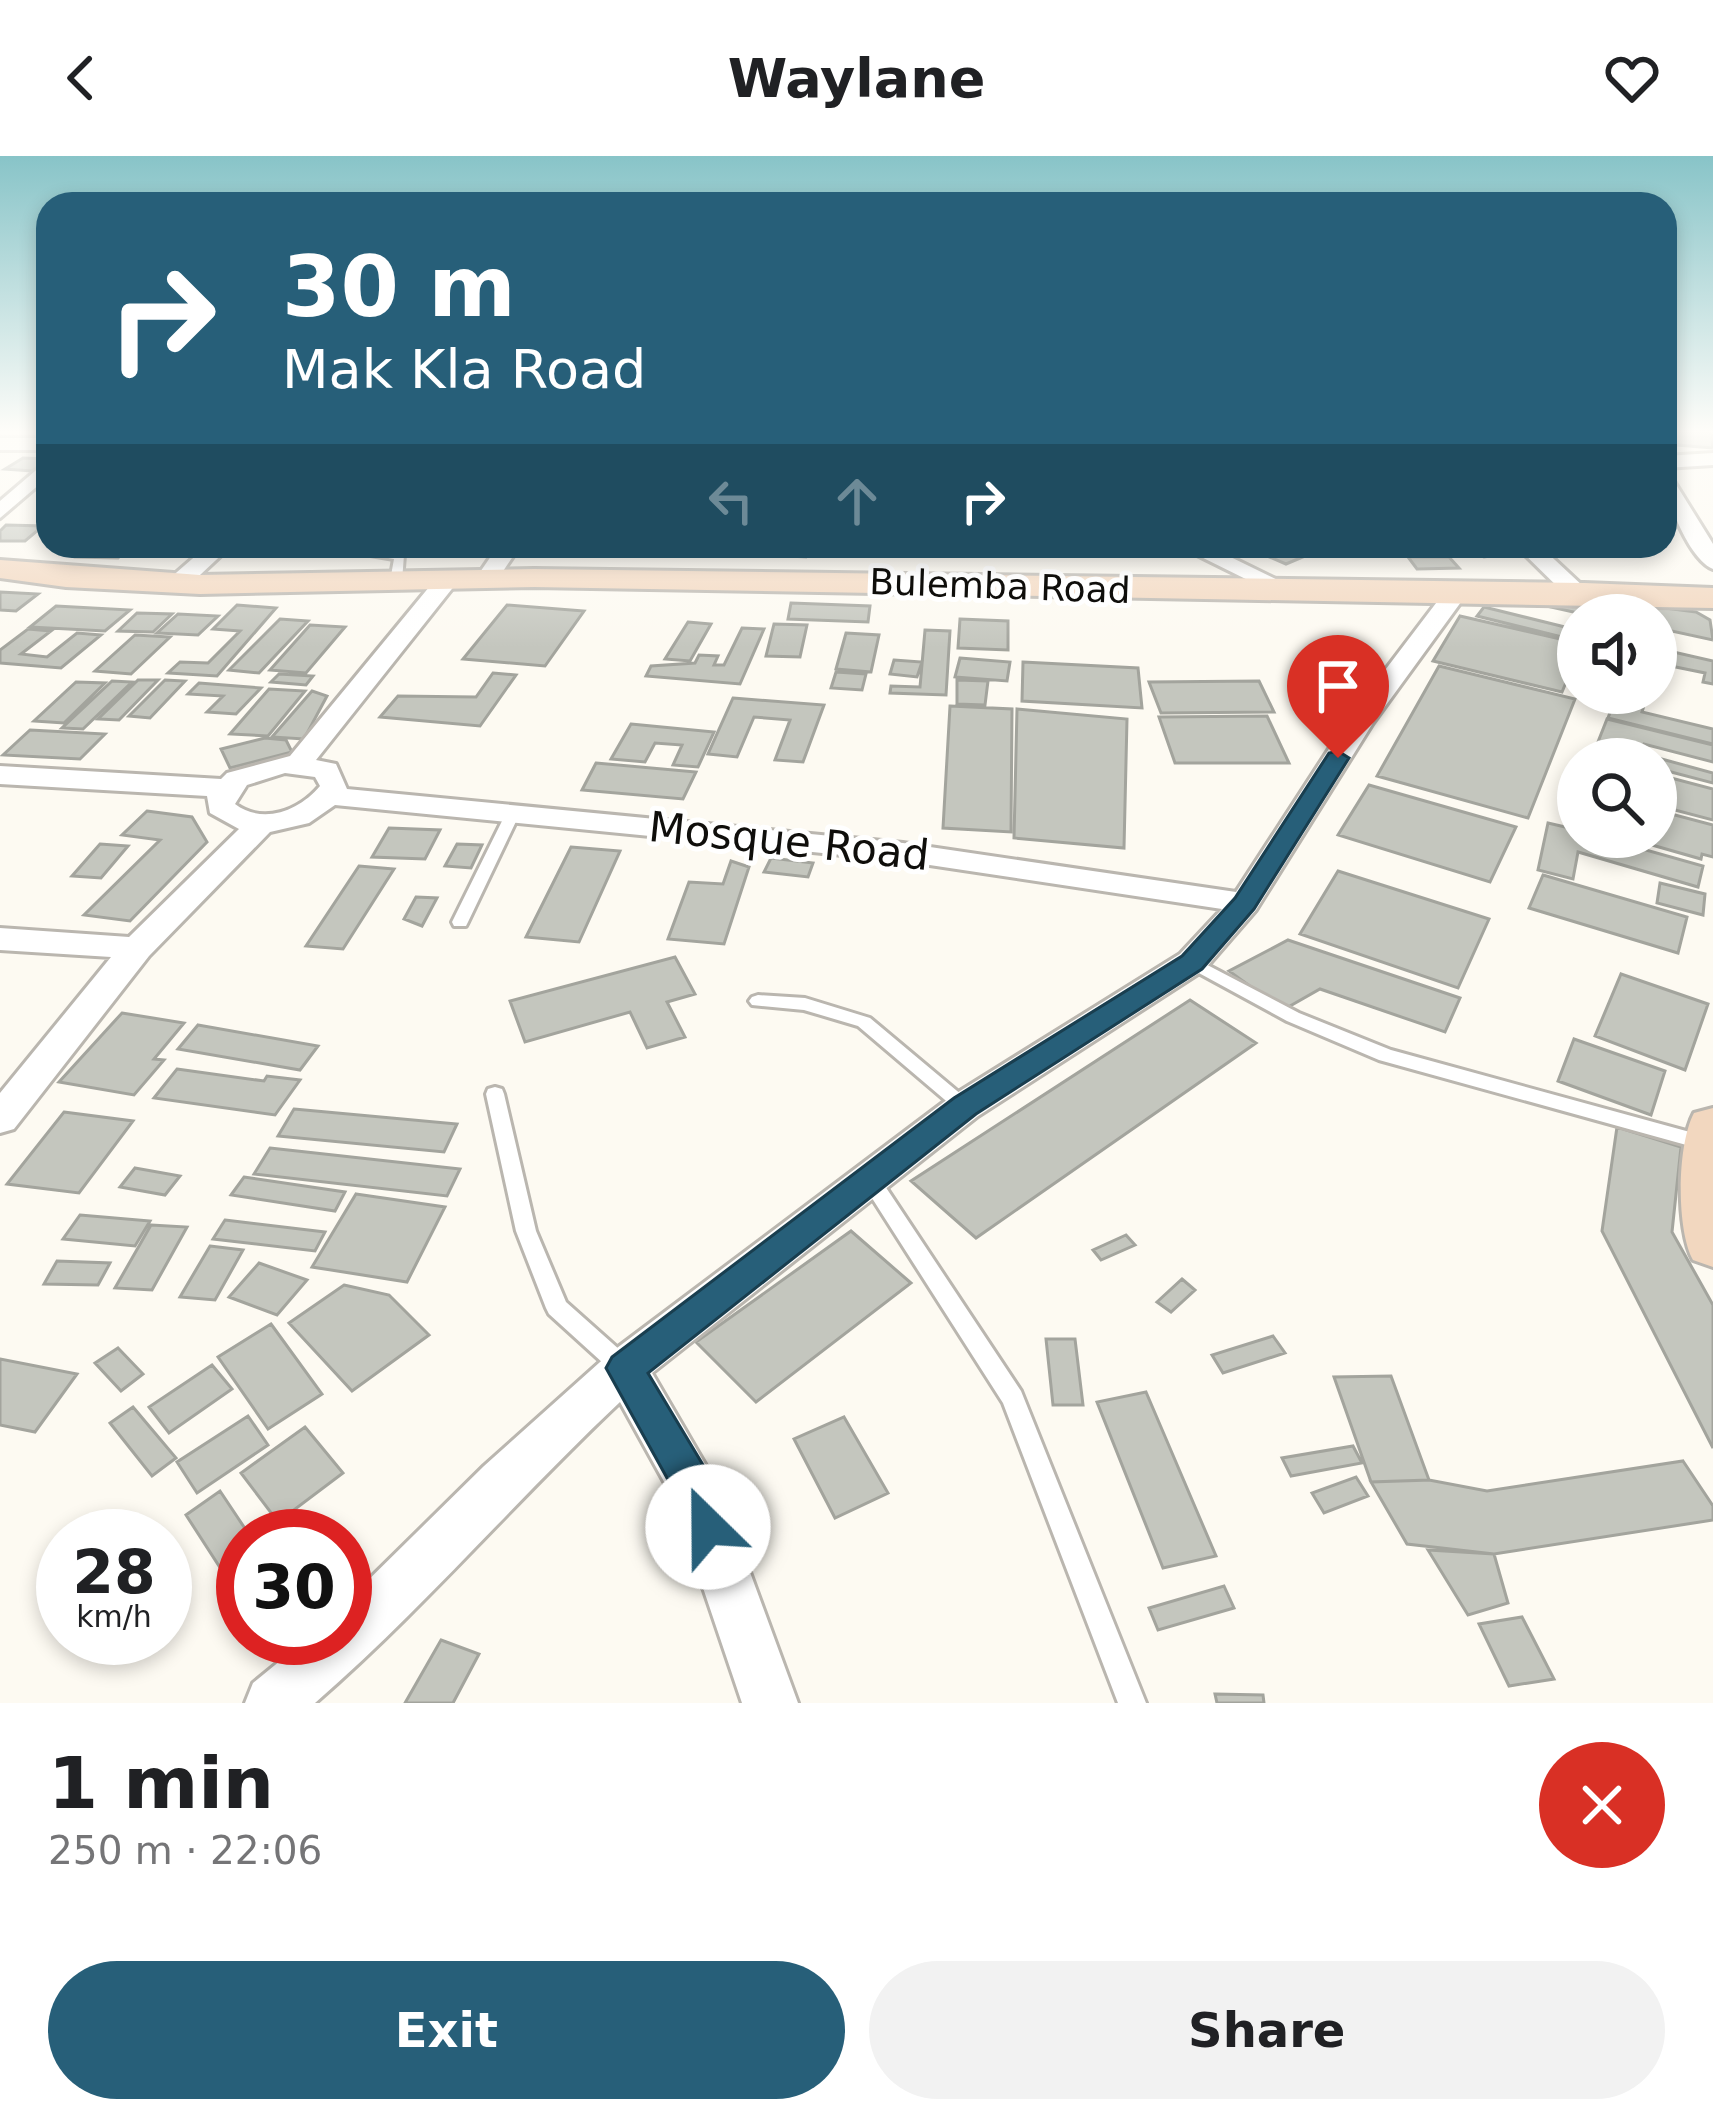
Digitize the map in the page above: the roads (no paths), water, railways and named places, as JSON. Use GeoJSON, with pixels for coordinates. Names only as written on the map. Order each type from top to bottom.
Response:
{"type":"FeatureCollection","features":[{"type":"Feature","properties":{"kind":"main road","name":"Bulemba Road"},"geometry":{"type":"LineString","coordinates":[[0,569],[177,584],[487,578],[824,580],[1713,598]]}},
{"type":"Feature","properties":{"kind":"main road"},"geometry":{"type":"LineString","coordinates":[[1711,1136],[1713,1244]]}},
{"type":"Feature","properties":{"kind":"street"},"geometry":{"type":"LineString","coordinates":[[1677,503],[1713,562]]}},
{"type":"Feature","properties":{"kind":"street"},"geometry":{"type":"LineString","coordinates":[[1679,506],[1713,509]]}},
{"type":"Feature","properties":{"kind":"street"},"geometry":{"type":"LineString","coordinates":[[177,584],[206,558]]}},
{"type":"Feature","properties":{"kind":"street"},"geometry":{"type":"LineString","coordinates":[[487,578],[501,558]]}},
{"type":"Feature","properties":{"kind":"street"},"geometry":{"type":"LineString","coordinates":[[1216,558],[1290,592]]}},
{"type":"Feature","properties":{"kind":"street"},"geometry":{"type":"LineString","coordinates":[[1540,558],[1577,593]]}},
{"type":"Feature","properties":{"kind":"street"},"geometry":{"type":"LineString","coordinates":[[299,763],[447,580]]}},
{"type":"Feature","properties":{"kind":"street"},"geometry":{"type":"LineString","coordinates":[[273,1703],[341,1645],[501,1482],[625,1368],[965,1106],[1192,962],[1245,904],[1361,722],[1456,591]]}},
{"type":"Feature","properties":{"kind":"street"},"geometry":{"type":"LineString","coordinates":[[0,775],[226,788],[266,766],[299,763],[326,770],[333,778],[330,796],[308,812],[262,823],[227,815],[220,807],[226,788]]}},
{"type":"Feature","properties":{"kind":"street","name":"Mosque Road"},"geometry":{"type":"LineString","coordinates":[[330,796],[1105,877],[1245,904]]}},
{"type":"Feature","properties":{"kind":"street"},"geometry":{"type":"LineString","coordinates":[[0,1118],[137,948],[262,823]]}},
{"type":"Feature","properties":{"kind":"street"},"geometry":{"type":"LineString","coordinates":[[0,939],[137,948]]}},
{"type":"Feature","properties":{"kind":"street"},"geometry":{"type":"LineString","coordinates":[[625,1368],[694,1488],[770,1703]]}},
{"type":"Feature","properties":{"kind":"lane"},"geometry":{"type":"LineString","coordinates":[[396,581],[400,558]]}},
{"type":"Feature","properties":{"kind":"lane"},"geometry":{"type":"LineString","coordinates":[[460,922],[513,813]]}},
{"type":"Feature","properties":{"kind":"lane"},"geometry":{"type":"LineString","coordinates":[[1192,962],[1293,1018],[1385,1054],[1711,1136]]}},
{"type":"Feature","properties":{"kind":"lane"},"geometry":{"type":"LineString","coordinates":[[758,1001],[806,1004],[864,1022],[965,1106]]}},
{"type":"Feature","properties":{"kind":"lane"},"geometry":{"type":"LineString","coordinates":[[495,1094],[526,1231],[557,1308],[625,1368]]}},
{"type":"Feature","properties":{"kind":"lane"},"geometry":{"type":"LineString","coordinates":[[870,1180],[1013,1398],[1132,1703]]}}]}
